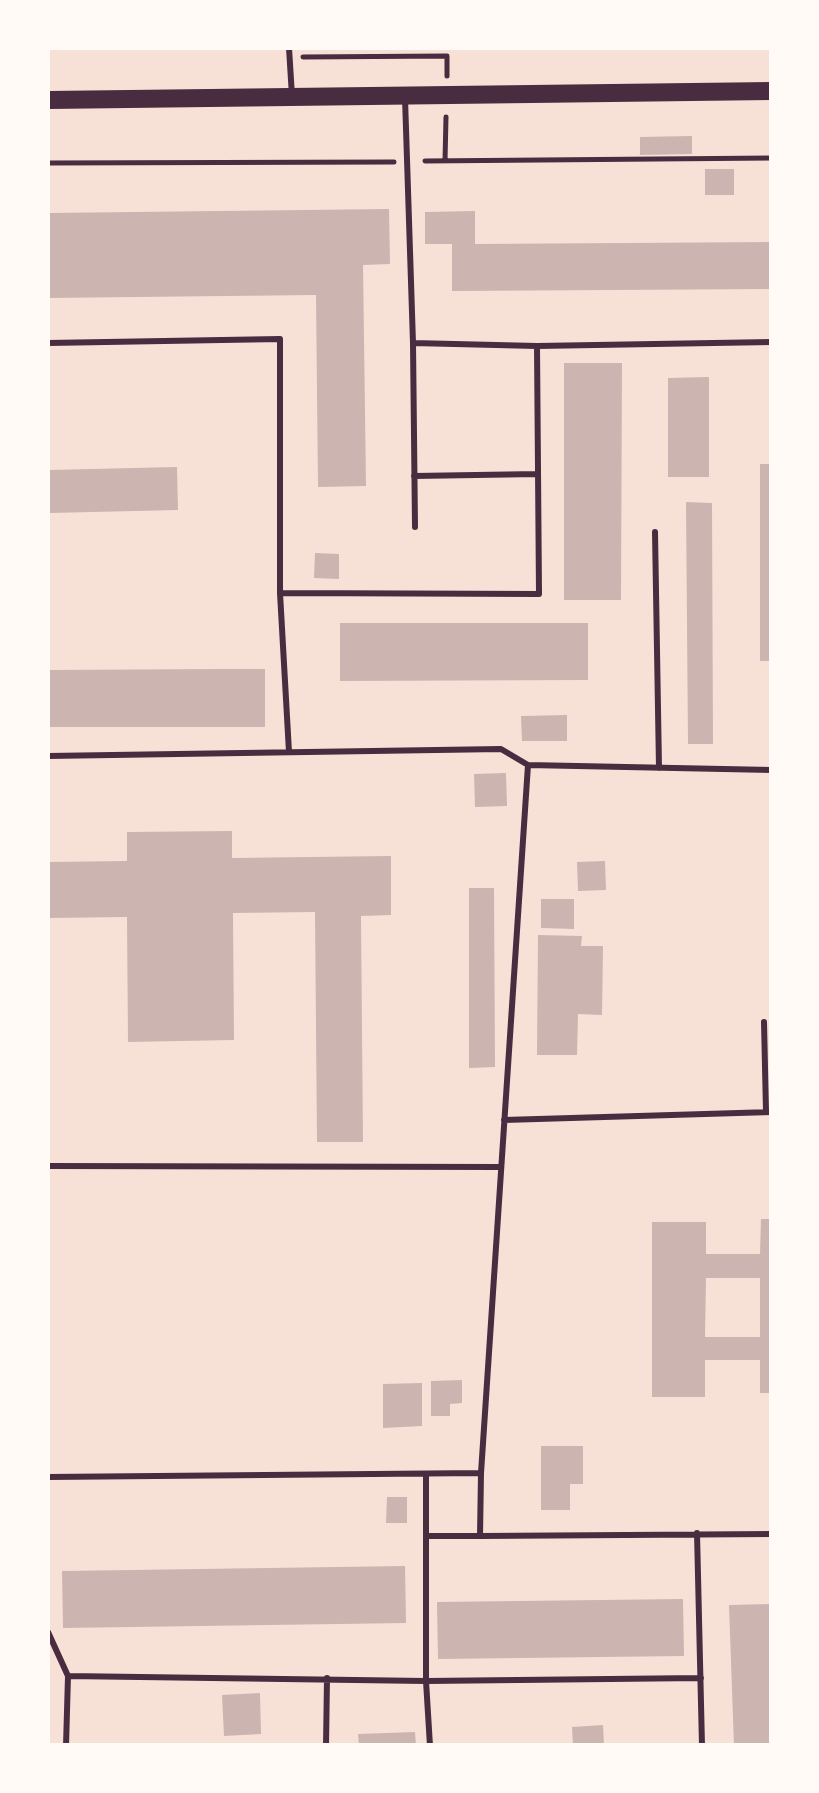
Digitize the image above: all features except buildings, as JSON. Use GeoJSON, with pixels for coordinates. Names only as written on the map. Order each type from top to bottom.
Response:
{"type":"FeatureCollection","features":[{"type":"Feature","properties":{"kind":"street"},"geometry":{"type":"LineString","coordinates":[[48,100],[772,91]]}},
{"type":"Feature","properties":{"kind":"lane"},"geometry":{"type":"LineString","coordinates":[[289,48],[292,97]]}},
{"type":"Feature","properties":{"kind":"lane"},"geometry":{"type":"LineString","coordinates":[[405,96],[415,527]]}},
{"type":"Feature","properties":{"kind":"lane"},"geometry":{"type":"LineString","coordinates":[[48,343],[280,339],[280,593],[290,752]]}},
{"type":"Feature","properties":{"kind":"lane"},"geometry":{"type":"LineString","coordinates":[[412,343],[537,346],[772,342]]}},
{"type":"Feature","properties":{"kind":"lane"},"geometry":{"type":"LineString","coordinates":[[280,593],[539,594],[537,346]]}},
{"type":"Feature","properties":{"kind":"lane"},"geometry":{"type":"LineString","coordinates":[[414,476],[538,474]]}},
{"type":"Feature","properties":{"kind":"lane"},"geometry":{"type":"LineString","coordinates":[[655,532],[659,768]]}},
{"type":"Feature","properties":{"kind":"lane"},"geometry":{"type":"LineString","coordinates":[[48,756],[501,749],[528,765],[772,770]]}},
{"type":"Feature","properties":{"kind":"lane"},"geometry":{"type":"LineString","coordinates":[[480,1536],[528,765]]}},
{"type":"Feature","properties":{"kind":"lane"},"geometry":{"type":"LineString","coordinates":[[504,1120],[768,1112],[764,1022]]}},
{"type":"Feature","properties":{"kind":"lane"},"geometry":{"type":"LineString","coordinates":[[48,1166],[501,1167]]}},
{"type":"Feature","properties":{"kind":"lane"},"geometry":{"type":"LineString","coordinates":[[48,1477],[481,1473]]}},
{"type":"Feature","properties":{"kind":"lane"},"geometry":{"type":"LineString","coordinates":[[426,1474],[426,1681],[430,1746]]}},
{"type":"Feature","properties":{"kind":"lane"},"geometry":{"type":"LineString","coordinates":[[697,1533],[702,1746]]}},
{"type":"Feature","properties":{"kind":"lane"},"geometry":{"type":"LineString","coordinates":[[426,1536],[772,1534]]}},
{"type":"Feature","properties":{"kind":"lane"},"geometry":{"type":"LineString","coordinates":[[48,1632],[68,1676],[66,1746]]}},
{"type":"Feature","properties":{"kind":"lane"},"geometry":{"type":"LineString","coordinates":[[68,1676],[426,1681],[700,1678]]}},
{"type":"Feature","properties":{"kind":"lane"},"geometry":{"type":"LineString","coordinates":[[326,1746],[327,1678]]}}]}
